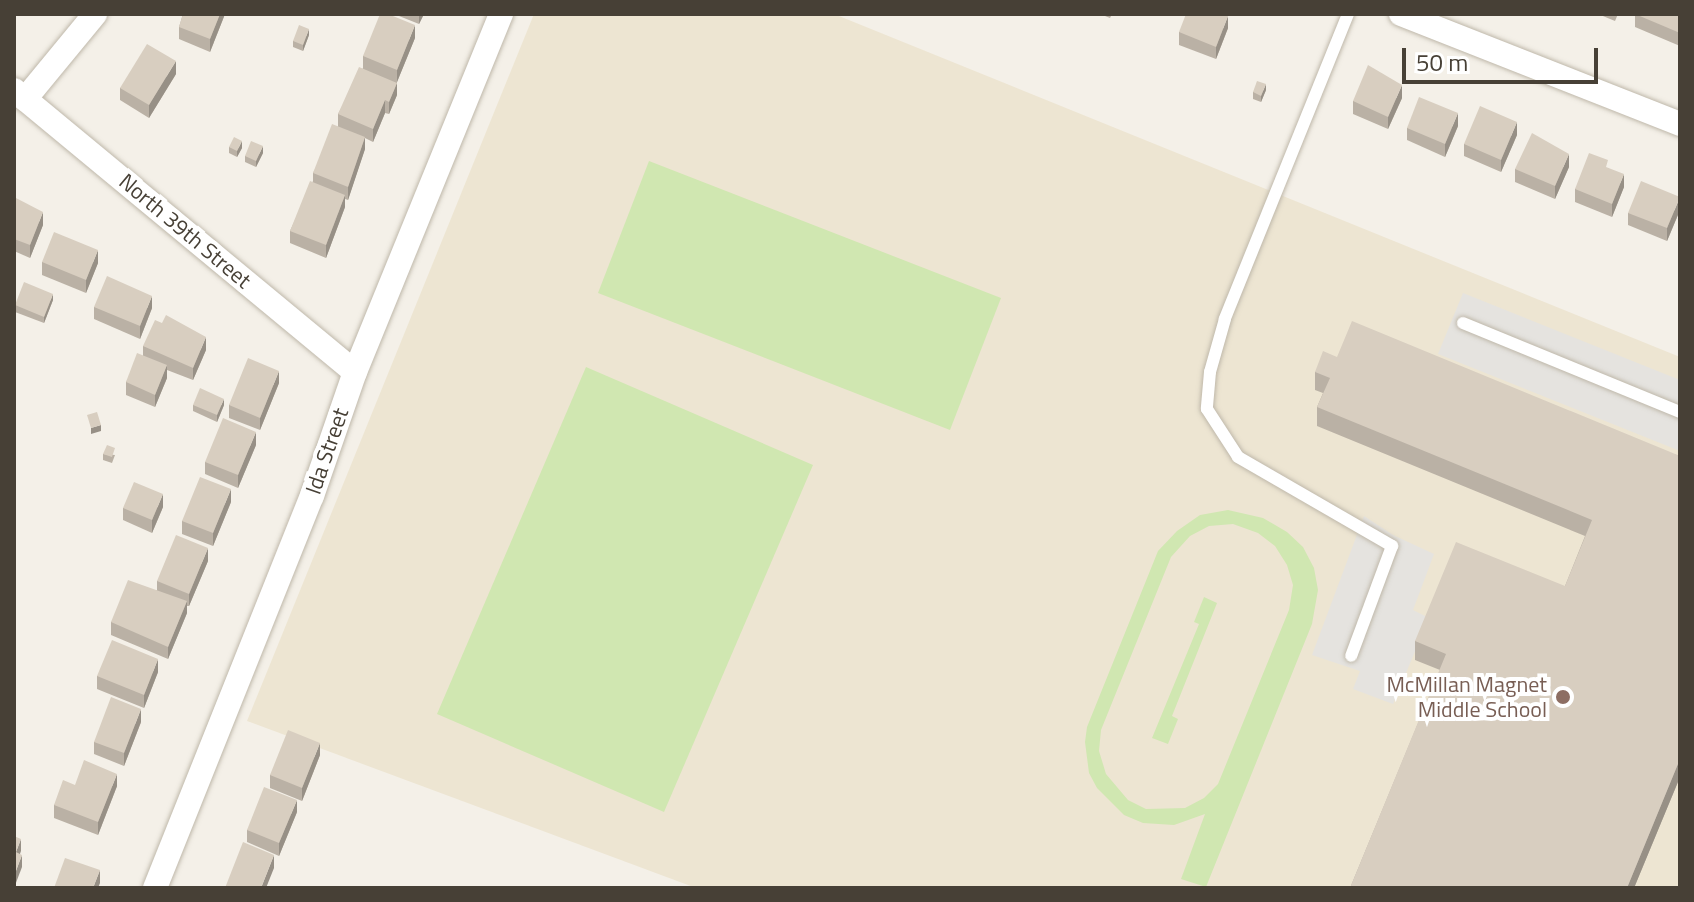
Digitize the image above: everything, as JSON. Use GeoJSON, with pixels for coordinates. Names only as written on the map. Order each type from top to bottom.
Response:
{"type":"FeatureCollection","features":[{"type":"Feature","properties":{"kind":"street"},"geometry":{"type":"LineString","coordinates":[[20,94],[95,14]]}},
{"type":"Feature","properties":{"kind":"street","name":"Ida Street"},"geometry":{"type":"LineString","coordinates":[[155,888],[312,496],[355,372],[501,14]]}},
{"type":"Feature","properties":{"kind":"street"},"geometry":{"type":"LineString","coordinates":[[1401,14],[1680,124]]}},
{"type":"Feature","properties":{"kind":"street","name":"North 39th Street"},"geometry":{"type":"LineString","coordinates":[[20,94],[355,372]]}},
{"type":"Feature","properties":{"kind":"lane"},"geometry":{"type":"LineString","coordinates":[[1348,14],[1225,319],[1210,372],[1207,409],[1238,457],[1392,546],[1351,656]]}},
{"type":"Feature","properties":{"kind":"lane"},"geometry":{"type":"LineString","coordinates":[[1463,323],[1680,412]]}},
{"type":"Feature","properties":{"kind":"shaded area","name":"McMillan Magnet Middle School"},"geometry":{"type":"Polygon","coordinates":[[[534,14],[834,14],[1680,357],[1680,888],[696,888],[247,721],[534,14]]]}},
{"type":"Feature","properties":{"kind":"shaded area"},"geometry":{"type":"Polygon","coordinates":[[[1463,293],[1680,380],[1680,451],[1438,354],[1463,293]]]}},
{"type":"Feature","properties":{"kind":"shaded area"},"geometry":{"type":"Polygon","coordinates":[[[1364,516],[1393,535],[1434,554],[1413,610],[1429,618],[1393,704],[1353,689],[1360,671],[1312,655],[1364,516]]]}},
{"type":"Feature","properties":{"kind":"green space"},"geometry":{"type":"Polygon","coordinates":[[[649,161],[1001,298],[950,430],[598,293],[649,161]]]}},
{"type":"Feature","properties":{"kind":"green space"},"geometry":{"type":"Polygon","coordinates":[[[586,367],[813,465],[664,812],[437,714],[586,367]]]}},
{"type":"Feature","properties":{"kind":"green space"},"geometry":{"type":"Polygon","coordinates":[[[1228,510],[1263,518],[1287,532],[1303,547],[1314,568],[1318,590],[1312,624],[1206,887],[1181,879],[1205,814],[1174,825],[1143,823],[1124,815],[1097,788],[1089,773],[1085,742],[1087,727],[1158,551],[1177,531],[1200,515],[1228,510]],[[1233,524],[1209,526],[1190,536],[1171,557],[1101,730],[1099,751],[1106,774],[1128,800],[1146,809],[1185,808],[1204,798],[1218,784],[1289,610],[1293,585],[1287,565],[1275,546],[1258,533],[1233,524]]]}},
{"type":"Feature","properties":{"kind":"green space"},"geometry":{"type":"Polygon","coordinates":[[[1204,597],[1217,603],[1172,716],[1178,719],[1168,744],[1152,738],[1199,624],[1194,622],[1204,597]]]}},
{"type":"Feature","properties":{"kind":"building"},"geometry":{"type":"Polygon","coordinates":[[[183,14],[220,14],[210,39],[179,27],[183,14]]]}},
{"type":"Feature","properties":{"kind":"building"},"geometry":{"type":"Polygon","coordinates":[[[380,14],[415,25],[397,70],[363,56],[380,14]]]}},
{"type":"Feature","properties":{"kind":"building"},"geometry":{"type":"Polygon","coordinates":[[[1186,14],[1228,16],[1216,47],[1179,32],[1186,14]]]}},
{"type":"Feature","properties":{"kind":"building"},"geometry":{"type":"Polygon","coordinates":[[[1635,14],[1680,14],[1680,33],[1635,14]]]}},
{"type":"Feature","properties":{"kind":"building"},"geometry":{"type":"Polygon","coordinates":[[[299,25],[309,29],[303,45],[293,41],[299,25]]]}},
{"type":"Feature","properties":{"kind":"building"},"geometry":{"type":"Polygon","coordinates":[[[147,44],[176,61],[149,105],[120,88],[147,44]]]}},
{"type":"Feature","properties":{"kind":"building"},"geometry":{"type":"Polygon","coordinates":[[[1368,65],[1402,85],[1388,117],[1353,101],[1368,65]]]}},
{"type":"Feature","properties":{"kind":"building"},"geometry":{"type":"Polygon","coordinates":[[[359,67],[397,83],[389,102],[385,100],[373,129],[338,114],[359,67]]]}},
{"type":"Feature","properties":{"kind":"building"},"geometry":{"type":"Polygon","coordinates":[[[1257,81],[1266,84],[1261,96],[1253,92],[1257,81]]]}},
{"type":"Feature","properties":{"kind":"building"},"geometry":{"type":"Polygon","coordinates":[[[1419,97],[1458,113],[1445,144],[1407,128],[1419,97]]]}},
{"type":"Feature","properties":{"kind":"building"},"geometry":{"type":"Polygon","coordinates":[[[1480,106],[1517,122],[1501,160],[1464,144],[1480,106]]]}},
{"type":"Feature","properties":{"kind":"building"},"geometry":{"type":"Polygon","coordinates":[[[332,124],[365,137],[348,187],[313,173],[332,124]]]}},
{"type":"Feature","properties":{"kind":"building"},"geometry":{"type":"Polygon","coordinates":[[[1532,133],[1569,154],[1555,186],[1515,169],[1532,133]]]}},
{"type":"Feature","properties":{"kind":"building"},"geometry":{"type":"Polygon","coordinates":[[[234,137],[242,141],[237,151],[229,147],[234,137]]]}},
{"type":"Feature","properties":{"kind":"building"},"geometry":{"type":"Polygon","coordinates":[[[251,141],[263,146],[256,161],[245,156],[251,141]]]}},
{"type":"Feature","properties":{"kind":"building"},"geometry":{"type":"Polygon","coordinates":[[[1589,153],[1608,160],[1606,167],[1624,174],[1612,204],[1575,189],[1589,153]]]}},
{"type":"Feature","properties":{"kind":"building"},"geometry":{"type":"Polygon","coordinates":[[[310,181],[345,195],[326,245],[290,231],[310,181]]]}},
{"type":"Feature","properties":{"kind":"building"},"geometry":{"type":"Polygon","coordinates":[[[1641,181],[1680,197],[1667,228],[1628,213],[1641,181]]]}},
{"type":"Feature","properties":{"kind":"building"},"geometry":{"type":"Polygon","coordinates":[[[14,197],[43,212],[30,245],[14,239],[14,197]]]}},
{"type":"Feature","properties":{"kind":"building"},"geometry":{"type":"Polygon","coordinates":[[[54,232],[98,250],[86,280],[42,262],[54,232]]]}},
{"type":"Feature","properties":{"kind":"building"},"geometry":{"type":"Polygon","coordinates":[[[107,276],[152,296],[140,326],[94,307],[107,276]]]}},
{"type":"Feature","properties":{"kind":"building"},"geometry":{"type":"Polygon","coordinates":[[[24,282],[53,294],[44,317],[15,305],[24,282]]]}},
{"type":"Feature","properties":{"kind":"building"},"geometry":{"type":"Polygon","coordinates":[[[166,315],[206,337],[193,368],[143,346],[155,320],[162,323],[166,315]]]}},
{"type":"Feature","properties":{"kind":"building","name":"McMillan Magnet Middle School"},"geometry":{"type":"Polygon","coordinates":[[[1352,321],[1680,456],[1680,759],[1627,888],[1350,888],[1446,654],[1415,641],[1456,542],[1565,586],[1592,520],[1317,407],[1330,378],[1315,372],[1323,351],[1337,357],[1352,321]]]}},
{"type":"Feature","properties":{"kind":"building"},"geometry":{"type":"Polygon","coordinates":[[[137,353],[167,365],[155,395],[126,382],[137,353]]]}},
{"type":"Feature","properties":{"kind":"building"},"geometry":{"type":"Polygon","coordinates":[[[248,358],[279,371],[260,418],[229,405],[248,358]]]}},
{"type":"Feature","properties":{"kind":"building"},"geometry":{"type":"Polygon","coordinates":[[[200,388],[224,399],[217,415],[193,405],[200,388]]]}},
{"type":"Feature","properties":{"kind":"building"},"geometry":{"type":"Polygon","coordinates":[[[97,412],[101,425],[91,428],[87,415],[97,412]]]}},
{"type":"Feature","properties":{"kind":"building"},"geometry":{"type":"Polygon","coordinates":[[[223,418],[256,432],[238,475],[205,462],[223,418]]]}},
{"type":"Feature","properties":{"kind":"building"},"geometry":{"type":"Polygon","coordinates":[[[107,445],[115,448],[112,457],[103,454],[107,445]]]}},
{"type":"Feature","properties":{"kind":"building"},"geometry":{"type":"Polygon","coordinates":[[[200,477],[231,489],[213,533],[182,521],[200,477]]]}},
{"type":"Feature","properties":{"kind":"building"},"geometry":{"type":"Polygon","coordinates":[[[134,482],[163,494],[152,520],[123,508],[134,482]]]}},
{"type":"Feature","properties":{"kind":"building"},"geometry":{"type":"Polygon","coordinates":[[[176,535],[208,548],[189,594],[157,581],[176,535]]]}},
{"type":"Feature","properties":{"kind":"building"},"geometry":{"type":"Polygon","coordinates":[[[128,580],[187,601],[168,647],[111,622],[128,580]]]}},
{"type":"Feature","properties":{"kind":"building"},"geometry":{"type":"Polygon","coordinates":[[[112,640],[158,659],[144,695],[97,676],[112,640]]]}},
{"type":"Feature","properties":{"kind":"building"},"geometry":{"type":"Polygon","coordinates":[[[111,697],[141,709],[124,753],[94,742],[111,697]]]}},
{"type":"Feature","properties":{"kind":"building"},"geometry":{"type":"Polygon","coordinates":[[[288,730],[320,743],[302,788],[270,775],[288,730]]]}},
{"type":"Feature","properties":{"kind":"building"},"geometry":{"type":"Polygon","coordinates":[[[84,760],[117,774],[98,822],[54,805],[63,780],[75,785],[84,760]]]}},
{"type":"Feature","properties":{"kind":"building"},"geometry":{"type":"Polygon","coordinates":[[[264,787],[297,800],[279,843],[247,830],[264,787]]]}},
{"type":"Feature","properties":{"kind":"building"},"geometry":{"type":"Polygon","coordinates":[[[14,836],[21,839],[16,852],[22,855],[14,876],[14,836]]]}},
{"type":"Feature","properties":{"kind":"building"},"geometry":{"type":"Polygon","coordinates":[[[243,842],[274,855],[261,888],[225,888],[243,842]]]}},
{"type":"Feature","properties":{"kind":"building"},"geometry":{"type":"Polygon","coordinates":[[[65,858],[100,870],[93,888],[54,888],[65,858]]]}},
{"type":"Feature","properties":{"kind":"place","name":"McMillan Magnet Middle School"},"geometry":{"type":"Point","coordinates":[1563,697]}}]}
